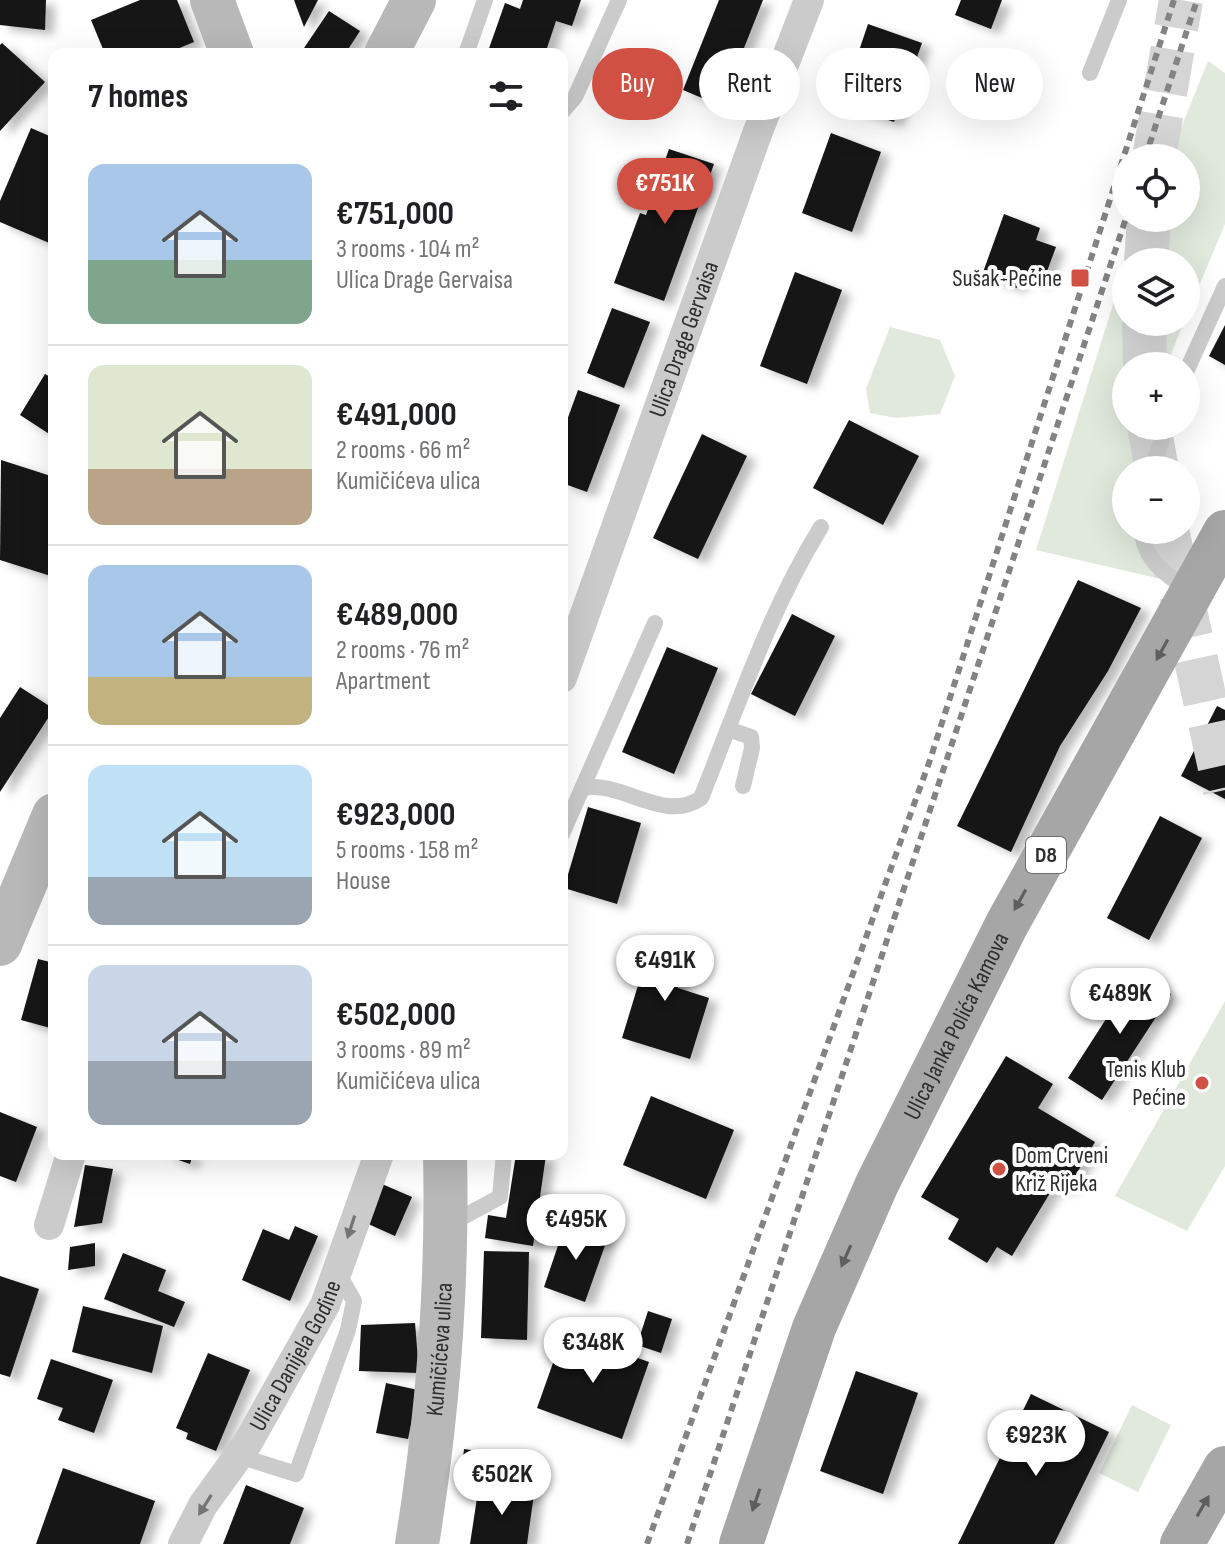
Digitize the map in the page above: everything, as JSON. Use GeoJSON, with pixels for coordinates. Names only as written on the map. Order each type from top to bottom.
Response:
{"type":"FeatureCollection","features":[{"type":"Feature","properties":{"kind":"main road"},"geometry":{"type":"LineString","coordinates":[[212,0],[226,48]]}},
{"type":"Feature","properties":{"kind":"main road"},"geometry":{"type":"LineString","coordinates":[[389,48],[414,0]]}},
{"type":"Feature","properties":{"kind":"main road","name":"Ulica Janka Polića Kamova"},"geometry":{"type":"LineString","coordinates":[[741,1544],[814,1328],[877,1184],[1007,924],[1225,532]]}},
{"type":"Feature","properties":{"kind":"main road"},"geometry":{"type":"LineString","coordinates":[[0,944],[48,829]]}},
{"type":"Feature","properties":{"kind":"main road","name":"Kumičićeva ulica"},"geometry":{"type":"LineString","coordinates":[[417,1544],[442,1348],[445,1160]]}},
{"type":"Feature","properties":{"kind":"main road"},"geometry":{"type":"LineString","coordinates":[[1182,1544],[1225,1468]]}},
{"type":"Feature","properties":{"kind":"street","name":"Ulica Drage Gervaisa"},"geometry":{"type":"LineString","coordinates":[[568,661],[757,134],[809,0]]}},
{"type":"Feature","properties":{"kind":"street"},"geometry":{"type":"LineString","coordinates":[[49,1225],[69,1160]]}},
{"type":"Feature","properties":{"kind":"street","name":"Ulica Danijela Godine"},"geometry":{"type":"LineString","coordinates":[[183,1544],[203,1505],[239,1456],[318,1317],[377,1160]]}},
{"type":"Feature","properties":{"kind":"lane"},"geometry":{"type":"LineString","coordinates":[[468,48],[485,0]]}},
{"type":"Feature","properties":{"kind":"lane"},"geometry":{"type":"LineString","coordinates":[[568,105],[575,97],[619,0]]}},
{"type":"Feature","properties":{"kind":"lane"},"geometry":{"type":"LineString","coordinates":[[1090,73],[1119,0]]}},
{"type":"Feature","properties":{"kind":"lane"},"geometry":{"type":"LineString","coordinates":[[1195,352],[1225,286]]}},
{"type":"Feature","properties":{"kind":"lane"},"geometry":{"type":"LineString","coordinates":[[583,788],[611,786],[645,801],[668,806],[692,804],[701,798],[771,621],[795,569],[821,527]]}},
{"type":"Feature","properties":{"kind":"lane"},"geometry":{"type":"LineString","coordinates":[[1144,544],[1161,573],[1194,592]]}},
{"type":"Feature","properties":{"kind":"lane"},"geometry":{"type":"LineString","coordinates":[[568,821],[655,623]]}},
{"type":"Feature","properties":{"kind":"lane"},"geometry":{"type":"LineString","coordinates":[[728,729],[751,737],[752,748],[743,786]]}},
{"type":"Feature","properties":{"kind":"lane"},"geometry":{"type":"LineString","coordinates":[[446,1226],[500,1197],[503,1160]]}},
{"type":"Feature","properties":{"kind":"lane"},"geometry":{"type":"LineString","coordinates":[[239,1456],[296,1474],[348,1330],[354,1301],[337,1271]]}},
{"type":"Feature","properties":{"kind":"shaded area"},"geometry":{"type":"Polygon","coordinates":[[[1208,61],[1225,73],[1225,224],[1200,284],[1200,248],[1132,248],[1138,232],[1200,232],[1200,144],[1175,144],[1208,61]]]}},
{"type":"Feature","properties":{"kind":"shaded area"},"geometry":{"type":"Polygon","coordinates":[[[1112,308],[1112,336],[1178,336],[1172,352],[1112,352],[1112,440],[1156,440],[1150,456],[1112,456],[1112,544],[1143,544],[1165,580],[1036,550],[1112,308]]]}},
{"type":"Feature","properties":{"kind":"shaded area"},"geometry":{"type":"Polygon","coordinates":[[[890,327],[940,340],[955,376],[940,414],[896,418],[870,413],[866,389],[890,327]]]}},
{"type":"Feature","properties":{"kind":"shaded area","name":"Tenis Klub Pećine"},"geometry":{"type":"Polygon","coordinates":[[[1225,1001],[1225,1166],[1187,1231],[1115,1196],[1225,1001]]]}},
{"type":"Feature","properties":{"kind":"shaded area"},"geometry":{"type":"Polygon","coordinates":[[[1132,1405],[1171,1425],[1138,1492],[1099,1473],[1132,1405]]]}},
{"type":"Feature","properties":{"kind":"building"},"geometry":{"type":"Polygon","coordinates":[[[0,0],[46,0],[45,30],[0,25],[0,0]]]}},
{"type":"Feature","properties":{"kind":"building"},"geometry":{"type":"Polygon","coordinates":[[[140,0],[177,0],[194,42],[180,48],[103,48],[91,20],[140,0]]]}},
{"type":"Feature","properties":{"kind":"building"},"geometry":{"type":"Polygon","coordinates":[[[294,0],[318,0],[304,27],[294,0]]]}},
{"type":"Feature","properties":{"kind":"building"},"geometry":{"type":"Polygon","coordinates":[[[523,0],[581,0],[572,26],[556,21],[547,48],[489,48],[505,3],[520,9],[523,0]]]}},
{"type":"Feature","properties":{"kind":"building"},"geometry":{"type":"Polygon","coordinates":[[[719,0],[763,0],[744,48],[700,48],[719,0]]]}},
{"type":"Feature","properties":{"kind":"building"},"geometry":{"type":"Polygon","coordinates":[[[961,0],[1002,0],[991,29],[955,15],[961,0]]]}},
{"type":"Feature","properties":{"kind":"building"},"geometry":{"type":"Polygon","coordinates":[[[329,11],[360,31],[349,48],[304,48],[329,11]]]}},
{"type":"Feature","properties":{"kind":"building"},"geometry":{"type":"Polygon","coordinates":[[[868,24],[922,43],[920,48],[860,48],[868,24]]]}},
{"type":"Feature","properties":{"kind":"building"},"geometry":{"type":"Polygon","coordinates":[[[2,43],[45,82],[0,131],[0,45],[2,43]]]}},
{"type":"Feature","properties":{"kind":"building"},"geometry":{"type":"Polygon","coordinates":[[[699,50],[699,97],[683,90],[699,50]]]}},
{"type":"Feature","properties":{"kind":"building"},"geometry":{"type":"Polygon","coordinates":[[[31,128],[48,135],[48,242],[0,222],[0,201],[31,128]]]}},
{"type":"Feature","properties":{"kind":"building"},"geometry":{"type":"Polygon","coordinates":[[[831,133],[881,152],[852,232],[802,213],[831,133]]]}},
{"type":"Feature","properties":{"kind":"building"},"geometry":{"type":"Polygon","coordinates":[[[669,149],[714,164],[664,301],[614,283],[640,213],[646,215],[669,149]]]}},
{"type":"Feature","properties":{"kind":"building"},"geometry":{"type":"Polygon","coordinates":[[[1004,214],[1040,228],[1036,240],[1056,247],[1043,282],[1022,275],[1017,288],[982,275],[1004,214]]]}},
{"type":"Feature","properties":{"kind":"building"},"geometry":{"type":"Polygon","coordinates":[[[795,272],[842,290],[807,384],[760,366],[795,272]]]}},
{"type":"Feature","properties":{"kind":"building"},"geometry":{"type":"Polygon","coordinates":[[[612,308],[650,322],[624,388],[587,373],[612,308]]]}},
{"type":"Feature","properties":{"kind":"building"},"geometry":{"type":"Polygon","coordinates":[[[1225,325],[1225,365],[1209,356],[1225,325]]]}},
{"type":"Feature","properties":{"kind":"building"},"geometry":{"type":"Polygon","coordinates":[[[45,374],[48,376],[48,433],[20,415],[45,374]]]}},
{"type":"Feature","properties":{"kind":"building"},"geometry":{"type":"Polygon","coordinates":[[[578,390],[620,405],[587,492],[568,485],[568,418],[578,390]]]}},
{"type":"Feature","properties":{"kind":"building"},"geometry":{"type":"Polygon","coordinates":[[[849,420],[919,456],[883,525],[813,488],[849,420]]]}},
{"type":"Feature","properties":{"kind":"building"},"geometry":{"type":"Polygon","coordinates":[[[702,434],[747,456],[698,559],[653,538],[702,434]]]}},
{"type":"Feature","properties":{"kind":"building"},"geometry":{"type":"Polygon","coordinates":[[[1,460],[48,475],[48,575],[0,560],[1,460]]]}},
{"type":"Feature","properties":{"kind":"building"},"geometry":{"type":"Polygon","coordinates":[[[1078,580],[1141,608],[1108,671],[1060,746],[1011,852],[957,826],[1078,580]]]}},
{"type":"Feature","properties":{"kind":"building"},"geometry":{"type":"Polygon","coordinates":[[[792,614],[835,636],[795,716],[751,694],[792,614]]]}},
{"type":"Feature","properties":{"kind":"building"},"geometry":{"type":"Polygon","coordinates":[[[667,647],[718,668],[674,774],[622,752],[667,647]]]}},
{"type":"Feature","properties":{"kind":"building"},"geometry":{"type":"Polygon","coordinates":[[[20,687],[48,705],[48,718],[0,792],[0,718],[20,687]]]}},
{"type":"Feature","properties":{"kind":"building"},"geometry":{"type":"Polygon","coordinates":[[[1217,706],[1225,710],[1225,799],[1181,776],[1217,706]]]}},
{"type":"Feature","properties":{"kind":"building"},"geometry":{"type":"Polygon","coordinates":[[[588,807],[641,823],[617,904],[568,889],[568,874],[588,807]]]}},
{"type":"Feature","properties":{"kind":"building"},"geometry":{"type":"Polygon","coordinates":[[[1160,816],[1202,838],[1149,940],[1107,918],[1160,816]]]}},
{"type":"Feature","properties":{"kind":"building"},"geometry":{"type":"Polygon","coordinates":[[[653,936],[690,947],[678,988],[709,998],[690,1059],[622,1038],[653,936]]]}},
{"type":"Feature","properties":{"kind":"building"},"geometry":{"type":"Polygon","coordinates":[[[38,959],[48,962],[48,1027],[21,1020],[38,959]]]}},
{"type":"Feature","properties":{"kind":"building"},"geometry":{"type":"Polygon","coordinates":[[[1137,971],[1171,994],[1102,1100],[1068,1078],[1137,971]]]}},
{"type":"Feature","properties":{"kind":"building"},"geometry":{"type":"Polygon","coordinates":[[[1006,1056],[1053,1084],[1038,1108],[1095,1142],[1067,1190],[1056,1183],[1012,1256],[997,1247],[987,1263],[948,1239],[959,1219],[921,1197],[1006,1056]]]}},
{"type":"Feature","properties":{"kind":"building"},"geometry":{"type":"Polygon","coordinates":[[[651,1096],[734,1130],[706,1199],[623,1165],[651,1096]]]}},
{"type":"Feature","properties":{"kind":"building"},"geometry":{"type":"Polygon","coordinates":[[[0,1112],[37,1127],[16,1182],[0,1176],[0,1112]]]}},
{"type":"Feature","properties":{"kind":"building"},"geometry":{"type":"Polygon","coordinates":[[[515,1160],[545,1160],[533,1246],[485,1238],[488,1215],[506,1218],[515,1160]]]}},
{"type":"Feature","properties":{"kind":"building"},"geometry":{"type":"Polygon","coordinates":[[[85,1165],[113,1169],[102,1223],[74,1227],[85,1165]]]}},
{"type":"Feature","properties":{"kind":"building"},"geometry":{"type":"Polygon","coordinates":[[[382,1184],[412,1197],[395,1236],[366,1223],[382,1184]]]}},
{"type":"Feature","properties":{"kind":"building"},"geometry":{"type":"Polygon","coordinates":[[[566,1222],[608,1237],[585,1302],[544,1287],[566,1222]]]}},
{"type":"Feature","properties":{"kind":"building"},"geometry":{"type":"Polygon","coordinates":[[[295,1226],[318,1236],[290,1301],[242,1280],[263,1229],[289,1240],[295,1226]]]}},
{"type":"Feature","properties":{"kind":"building"},"geometry":{"type":"Polygon","coordinates":[[[95,1243],[95,1266],[68,1270],[70,1247],[95,1243]]]}},
{"type":"Feature","properties":{"kind":"building"},"geometry":{"type":"Polygon","coordinates":[[[484,1251],[529,1252],[527,1340],[481,1338],[484,1251]]]}},
{"type":"Feature","properties":{"kind":"building"},"geometry":{"type":"Polygon","coordinates":[[[123,1253],[166,1270],[158,1291],[185,1302],[174,1327],[104,1299],[123,1253]]]}},
{"type":"Feature","properties":{"kind":"building"},"geometry":{"type":"Polygon","coordinates":[[[0,1276],[39,1289],[10,1377],[0,1374],[0,1276]]]}},
{"type":"Feature","properties":{"kind":"building"},"geometry":{"type":"Polygon","coordinates":[[[83,1306],[163,1326],[152,1373],[72,1352],[83,1306]]]}},
{"type":"Feature","properties":{"kind":"building"},"geometry":{"type":"Polygon","coordinates":[[[648,1311],[672,1319],[661,1353],[637,1345],[648,1311]]]}},
{"type":"Feature","properties":{"kind":"building"},"geometry":{"type":"Polygon","coordinates":[[[415,1323],[419,1373],[359,1371],[361,1325],[415,1323]]]}},
{"type":"Feature","properties":{"kind":"building"},"geometry":{"type":"Polygon","coordinates":[[[564,1332],[649,1362],[622,1439],[537,1408],[564,1332]]]}},
{"type":"Feature","properties":{"kind":"building"},"geometry":{"type":"Polygon","coordinates":[[[208,1353],[250,1370],[216,1451],[186,1439],[188,1433],[176,1428],[208,1353]]]}},
{"type":"Feature","properties":{"kind":"building"},"geometry":{"type":"Polygon","coordinates":[[[51,1359],[113,1380],[94,1433],[58,1420],[63,1408],[37,1399],[51,1359]]]}},
{"type":"Feature","properties":{"kind":"building"},"geometry":{"type":"Polygon","coordinates":[[[856,1371],[918,1393],[883,1494],[820,1471],[856,1371]]]}},
{"type":"Feature","properties":{"kind":"building"},"geometry":{"type":"Polygon","coordinates":[[[386,1383],[418,1390],[408,1439],[376,1433],[386,1383]]]}},
{"type":"Feature","properties":{"kind":"building"},"geometry":{"type":"Polygon","coordinates":[[[1031,1394],[1109,1432],[1054,1544],[958,1544],[1031,1394]]]}},
{"type":"Feature","properties":{"kind":"building"},"geometry":{"type":"Polygon","coordinates":[[[464,1449],[471,1450],[467,1478],[461,1478],[464,1449]]]}},
{"type":"Feature","properties":{"kind":"building"},"geometry":{"type":"Polygon","coordinates":[[[63,1468],[155,1501],[140,1544],[36,1544],[63,1468]]]}},
{"type":"Feature","properties":{"kind":"building"},"geometry":{"type":"Polygon","coordinates":[[[246,1485],[304,1508],[290,1544],[223,1544],[246,1485]]]}},
{"type":"Feature","properties":{"kind":"building"},"geometry":{"type":"Polygon","coordinates":[[[479,1485],[534,1494],[527,1544],[470,1544],[479,1485]]]}},
{"type":"Feature","properties":{"kind":"tunnel"},"geometry":{"type":"LineString","coordinates":[[1156,144],[1181,0]]}},
{"type":"Feature","properties":{"kind":"tunnel"},"geometry":{"type":"LineString","coordinates":[[1147,248],[1148,232]]}},
{"type":"Feature","properties":{"kind":"tunnel"},"geometry":{"type":"LineString","coordinates":[[1144,336],[1145,352]]}},
{"type":"Feature","properties":{"kind":"tunnel"},"geometry":{"type":"LineString","coordinates":[[1152,440],[1154,456]]}},
{"type":"Feature","properties":{"kind":"tunnel"},"geometry":{"type":"LineString","coordinates":[[1170,544],[1225,790]]}},
{"type":"Feature","properties":{"kind":"railway"},"geometry":{"type":"LineString","coordinates":[[647,1544],[930,760],[1174,0]]}},
{"type":"Feature","properties":{"kind":"railway"},"geometry":{"type":"LineString","coordinates":[[1150,144],[1197,0]]}},
{"type":"Feature","properties":{"kind":"railway"},"geometry":{"type":"LineString","coordinates":[[687,1544],[1121,232]]}},
{"type":"Feature","properties":{"kind":"place","name":"Sušak-Pećine"},"geometry":{"type":"Point","coordinates":[1080,278]}},
{"type":"Feature","properties":{"kind":"place","name":"Tenis Klub Pećine"},"geometry":{"type":"Point","coordinates":[1202,1083]}},
{"type":"Feature","properties":{"kind":"place","name":"Dom Crveni Križ Rijeka"},"geometry":{"type":"Point","coordinates":[999,1169]}}]}
